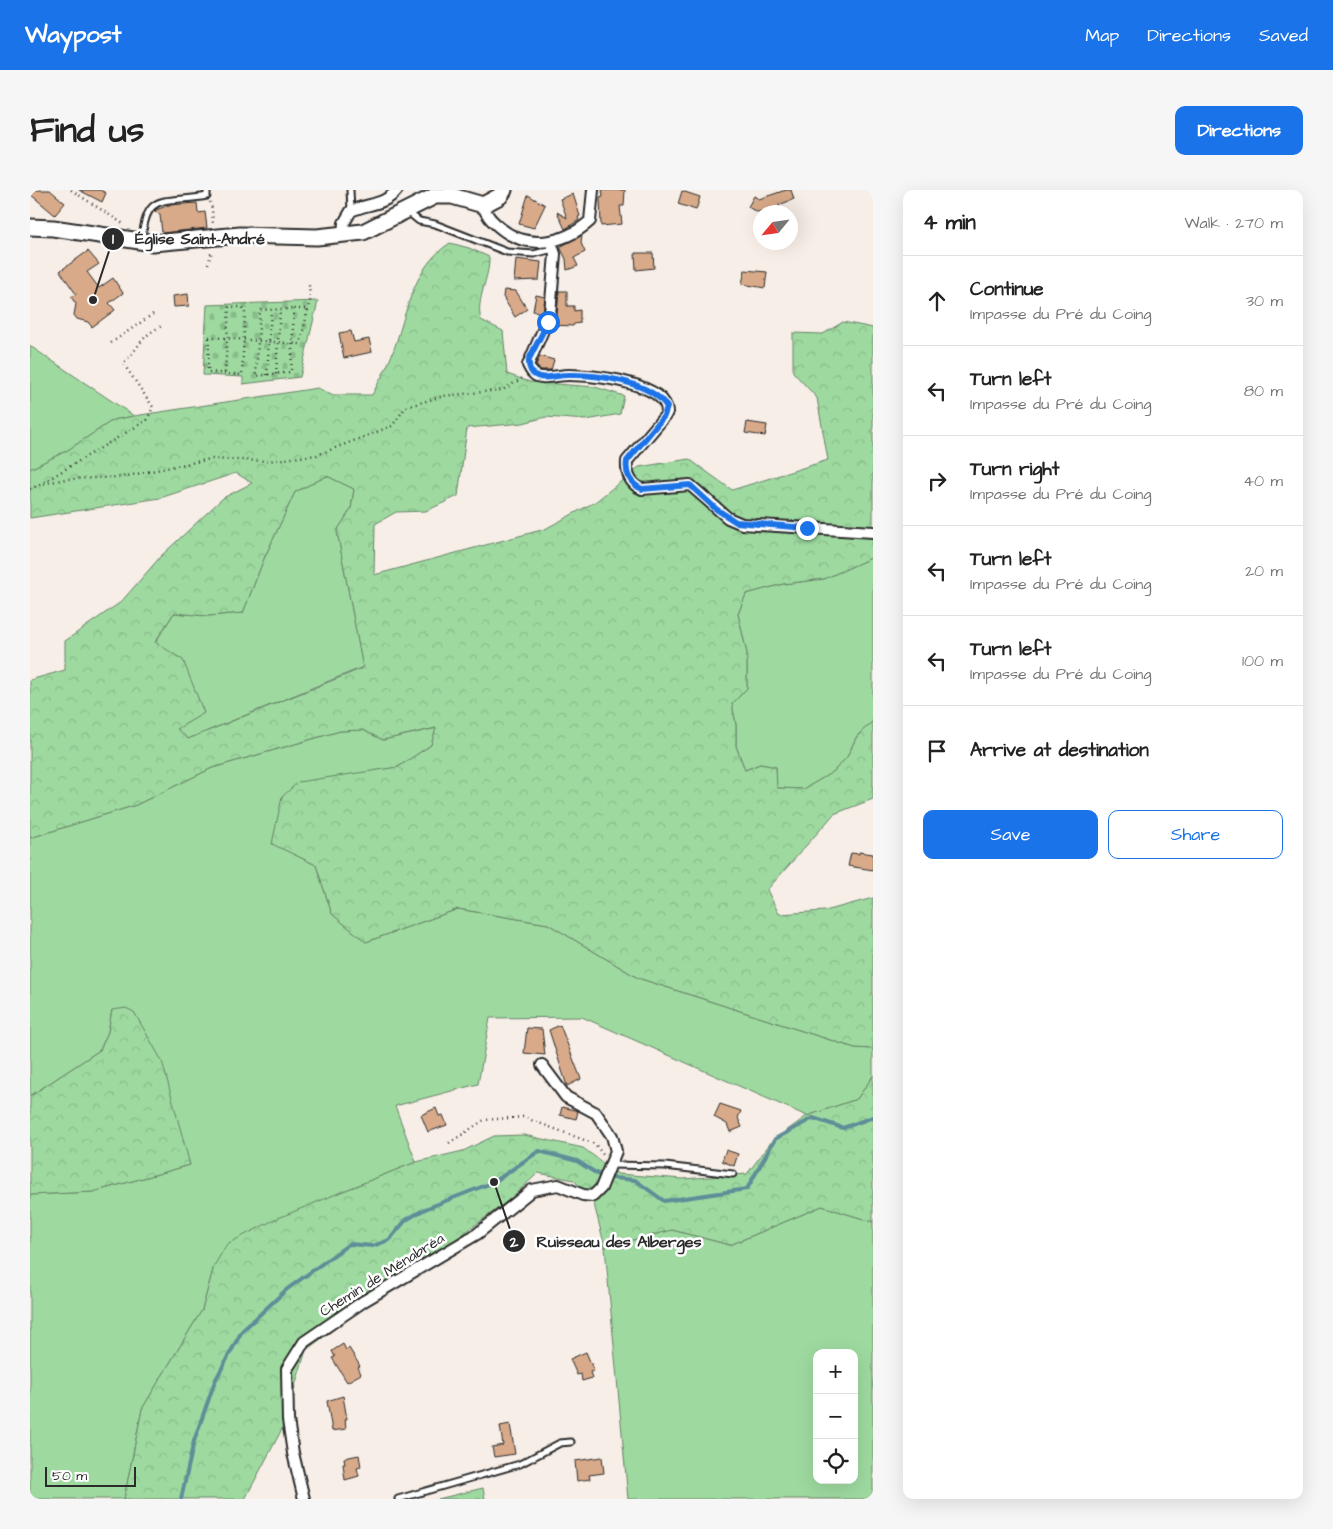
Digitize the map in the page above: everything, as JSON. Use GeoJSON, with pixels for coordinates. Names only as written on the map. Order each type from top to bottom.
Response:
{"type":"FeatureCollection","features":[{"type":"Feature","properties":{"kind":"street"},"geometry":{"type":"LineString","coordinates":[[343,234],[344,223],[351,211],[381,204],[389,200],[397,190]]}},
{"type":"Feature","properties":{"kind":"street"},"geometry":{"type":"LineString","coordinates":[[30,227],[53,228],[142,242],[162,243],[240,235],[317,237],[364,232],[428,198],[443,195],[483,205],[500,196],[504,190]]}},
{"type":"Feature","properties":{"kind":"street"},"geometry":{"type":"LineString","coordinates":[[483,205],[490,220],[514,238],[552,246],[590,221],[593,190]]}},
{"type":"Feature","properties":{"kind":"street"},"geometry":{"type":"LineString","coordinates":[[552,246],[555,254],[550,314],[528,365],[532,372],[541,378],[583,375],[622,381],[650,391],[665,403],[667,412],[627,461],[628,475],[636,486],[642,489],[690,485],[728,518],[742,524],[873,532]]}},
{"type":"Feature","properties":{"kind":"street","name":"Chemin de Ménabréa"},"geometry":{"type":"LineString","coordinates":[[304,1499],[293,1453],[288,1420],[287,1370],[304,1342],[364,1300],[478,1234],[532,1190],[558,1185],[583,1195],[593,1196],[601,1188],[616,1151],[612,1136],[596,1112],[566,1097],[542,1065]]}},
{"type":"Feature","properties":{"kind":"lane"},"geometry":{"type":"LineString","coordinates":[[142,242],[143,220],[146,209],[152,203],[164,199],[207,196],[207,190]]}},
{"type":"Feature","properties":{"kind":"lane"},"geometry":{"type":"LineString","coordinates":[[350,190],[351,211]]}},
{"type":"Feature","properties":{"kind":"lane"},"geometry":{"type":"LineString","coordinates":[[407,210],[419,221],[435,224],[507,252],[534,254],[552,246]]}},
{"type":"Feature","properties":{"kind":"lane"},"geometry":{"type":"LineString","coordinates":[[610,1168],[665,1166],[734,1174]]}},
{"type":"Feature","properties":{"kind":"lane"},"geometry":{"type":"LineString","coordinates":[[398,1499],[520,1464],[560,1443],[571,1442]]}},
{"type":"Feature","properties":{"kind":"path"},"geometry":{"type":"LineString","coordinates":[[71,190],[117,219],[133,231],[142,242]]}},
{"type":"Feature","properties":{"kind":"path"},"geometry":{"type":"LineString","coordinates":[[212,208],[213,226]]}},
{"type":"Feature","properties":{"kind":"path"},"geometry":{"type":"LineString","coordinates":[[205,337],[300,344],[308,309],[309,284]]}},
{"type":"Feature","properties":{"kind":"path"},"geometry":{"type":"LineString","coordinates":[[209,337],[208,372],[242,375],[245,311],[242,307],[229,307],[225,373]]}},
{"type":"Feature","properties":{"kind":"path"},"geometry":{"type":"LineString","coordinates":[[294,309],[291,372],[256,376],[260,310],[280,310],[294,309],[308,309]]}},
{"type":"Feature","properties":{"kind":"path"},"geometry":{"type":"LineString","coordinates":[[267,375],[271,310]]}},
{"type":"Feature","properties":{"kind":"path"},"geometry":{"type":"LineString","coordinates":[[276,374],[280,310]]}},
{"type":"Feature","properties":{"kind":"path"},"geometry":{"type":"LineString","coordinates":[[111,343],[156,312]]}},
{"type":"Feature","properties":{"kind":"path"},"geometry":{"type":"LineString","coordinates":[[30,489],[42,484],[147,420],[153,407],[123,363],[134,353],[143,337],[164,325]]}},
{"type":"Feature","properties":{"kind":"path"},"geometry":{"type":"LineString","coordinates":[[42,484],[66,479],[122,477],[210,459],[268,461],[317,455],[392,426],[406,408],[443,396],[503,390],[532,372]]}},
{"type":"Feature","properties":{"kind":"path"},"geometry":{"type":"LineString","coordinates":[[449,1143],[484,1120],[523,1117],[595,1144],[610,1168]]}},
{"type":"Feature","properties":{"kind":"green space"},"geometry":{"type":"Polygon","coordinates":[[[450,243],[469,248],[489,257],[489,265],[481,297],[481,320],[503,331],[507,374],[530,382],[595,387],[624,396],[620,414],[586,420],[546,417],[523,423],[467,428],[458,496],[426,511],[396,512],[375,524],[374,575],[545,529],[595,502],[639,467],[689,459],[732,490],[828,460],[817,398],[793,372],[793,333],[823,334],[843,322],[873,328],[873,557],[824,579],[783,584],[746,594],[738,614],[747,654],[747,688],[732,704],[736,725],[736,746],[745,770],[760,764],[776,767],[777,788],[804,789],[833,772],[847,757],[857,736],[873,721],[873,799],[834,814],[767,890],[779,914],[825,911],[873,898],[873,1049],[855,1048],[638,978],[548,924],[458,909],[366,942],[332,914],[316,865],[272,844],[282,797],[298,782],[398,767],[431,745],[436,728],[383,740],[363,730],[340,731],[212,768],[136,805],[30,838],[30,680],[65,670],[65,641],[121,602],[161,556],[223,498],[252,483],[236,473],[160,498],[30,518],[30,469],[68,450],[113,420],[318,388],[331,395],[372,395],[391,357],[418,280],[426,266],[450,243]],[[327,476],[295,492],[263,561],[243,613],[208,616],[174,613],[155,642],[183,660],[204,713],[177,729],[188,739],[363,668],[337,531],[351,509],[354,489],[327,476]]]}},
{"type":"Feature","properties":{"kind":"green space"},"geometry":{"type":"Polygon","coordinates":[[[318,301],[300,377],[243,384],[243,377],[203,375],[207,305],[318,301]]]}},
{"type":"Feature","properties":{"kind":"green space"},"geometry":{"type":"Polygon","coordinates":[[[30,346],[134,416],[113,420],[68,450],[30,469],[30,346]]]}},
{"type":"Feature","properties":{"kind":"green space"},"geometry":{"type":"Polygon","coordinates":[[[327,476],[354,489],[351,509],[337,531],[363,667],[188,739],[177,729],[204,712],[155,643],[174,613],[208,616],[243,613],[263,561],[295,492],[327,476]]]}},
{"type":"Feature","properties":{"kind":"green space"},"geometry":{"type":"Polygon","coordinates":[[[873,557],[873,721],[857,736],[847,757],[833,772],[804,789],[776,788],[776,767],[760,764],[745,770],[736,746],[736,725],[732,704],[747,688],[747,654],[738,614],[746,594],[783,584],[824,579],[873,557]]]}},
{"type":"Feature","properties":{"kind":"green space"},"geometry":{"type":"Polygon","coordinates":[[[437,728],[431,745],[398,767],[357,774],[272,843],[316,865],[332,914],[366,942],[458,909],[548,924],[638,978],[855,1048],[873,1049],[873,1076],[857,1099],[807,1116],[582,1017],[490,1018],[478,1084],[395,1106],[416,1162],[341,1192],[214,1266],[202,1310],[142,1409],[124,1499],[30,1499],[30,1195],[93,1192],[190,1165],[112,1010],[108,1032],[100,1050],[30,1096],[30,838],[136,805],[212,768],[340,731],[363,730],[383,740],[437,728]]]}},
{"type":"Feature","properties":{"kind":"green space"},"geometry":{"type":"Polygon","coordinates":[[[126,1008],[134,1012],[162,1061],[190,1165],[93,1192],[30,1195],[30,1096],[100,1050],[108,1032],[112,1010],[126,1008]]]}},
{"type":"Feature","properties":{"kind":"green space"},"geometry":{"type":"Polygon","coordinates":[[[873,1076],[873,1222],[822,1206],[730,1245],[672,1230],[605,1247],[594,1204],[574,1180],[538,1173],[509,1200],[306,1350],[282,1429],[245,1499],[124,1499],[142,1409],[202,1310],[214,1266],[227,1244],[276,1219],[341,1192],[416,1162],[463,1151],[494,1136],[524,1135],[583,1148],[618,1174],[683,1179],[747,1174],[772,1141],[807,1116],[857,1099],[873,1076]]]}},
{"type":"Feature","properties":{"kind":"green space"},"geometry":{"type":"Polygon","coordinates":[[[822,1206],[873,1222],[873,1499],[628,1499],[605,1247],[672,1230],[730,1245],[822,1206]]]}},
{"type":"Feature","properties":{"kind":"green space"},"geometry":{"type":"Polygon","coordinates":[[[483,1488],[485,1499],[438,1499],[483,1488]]]}},
{"type":"Feature","properties":{"kind":"building"},"geometry":{"type":"Polygon","coordinates":[[[30,190],[50,190],[65,203],[55,215],[30,194],[30,190]]]}},
{"type":"Feature","properties":{"kind":"building"},"geometry":{"type":"Polygon","coordinates":[[[79,190],[100,190],[106,193],[102,202],[79,190]]]}},
{"type":"Feature","properties":{"kind":"building"},"geometry":{"type":"Polygon","coordinates":[[[602,190],[625,190],[624,206],[620,206],[622,224],[601,226],[600,198],[603,197],[602,190]]]}},
{"type":"Feature","properties":{"kind":"building"},"geometry":{"type":"Polygon","coordinates":[[[791,190],[794,199],[779,205],[753,205],[753,210],[748,207],[754,196],[759,199],[791,190]]]}},
{"type":"Feature","properties":{"kind":"building"},"geometry":{"type":"Polygon","coordinates":[[[682,191],[700,197],[696,210],[678,204],[682,191]]]}},
{"type":"Feature","properties":{"kind":"building"},"geometry":{"type":"Polygon","coordinates":[[[573,194],[580,216],[578,217],[579,220],[565,229],[557,212],[567,218],[560,199],[573,194]]]}},
{"type":"Feature","properties":{"kind":"building"},"geometry":{"type":"Polygon","coordinates":[[[528,195],[545,205],[534,228],[519,224],[528,195]]]}},
{"type":"Feature","properties":{"kind":"building"},"geometry":{"type":"Polygon","coordinates":[[[197,203],[198,213],[205,212],[207,228],[162,233],[160,215],[156,210],[169,205],[197,203]]]}},
{"type":"Feature","properties":{"kind":"building"},"geometry":{"type":"Polygon","coordinates":[[[582,235],[581,243],[585,252],[574,258],[578,266],[567,270],[566,259],[560,247],[582,235]]]}},
{"type":"Feature","properties":{"kind":"building"},"geometry":{"type":"Polygon","coordinates":[[[88,251],[99,264],[87,272],[99,288],[113,278],[123,293],[109,303],[115,310],[92,327],[88,322],[77,319],[74,315],[76,304],[71,297],[76,294],[60,271],[88,251]]]}},
{"type":"Feature","properties":{"kind":"building"},"geometry":{"type":"Polygon","coordinates":[[[635,253],[653,253],[654,268],[636,270],[635,253]]]}},
{"type":"Feature","properties":{"kind":"building"},"geometry":{"type":"Polygon","coordinates":[[[516,259],[541,262],[539,280],[514,281],[516,259]]]}},
{"type":"Feature","properties":{"kind":"building"},"geometry":{"type":"Polygon","coordinates":[[[745,270],[767,272],[765,288],[742,284],[745,270]]]}},
{"type":"Feature","properties":{"kind":"building"},"geometry":{"type":"Polygon","coordinates":[[[504,290],[516,291],[527,309],[515,317],[503,297],[504,290]]]}},
{"type":"Feature","properties":{"kind":"building"},"geometry":{"type":"Polygon","coordinates":[[[559,291],[567,291],[567,306],[574,306],[574,311],[580,310],[580,323],[573,326],[553,325],[557,315],[559,291]]]}},
{"type":"Feature","properties":{"kind":"building"},"geometry":{"type":"Polygon","coordinates":[[[188,294],[189,306],[174,307],[173,296],[188,294]]]}},
{"type":"Feature","properties":{"kind":"building"},"geometry":{"type":"Polygon","coordinates":[[[536,295],[545,297],[543,313],[533,311],[536,295]]]}},
{"type":"Feature","properties":{"kind":"building"},"geometry":{"type":"Polygon","coordinates":[[[351,331],[354,342],[369,339],[372,352],[344,358],[339,333],[351,331]]]}},
{"type":"Feature","properties":{"kind":"building"},"geometry":{"type":"Polygon","coordinates":[[[540,356],[554,360],[551,370],[541,370],[537,367],[540,356]]]}},
{"type":"Feature","properties":{"kind":"building"},"geometry":{"type":"Polygon","coordinates":[[[747,422],[767,425],[765,436],[745,433],[747,422]]]}},
{"type":"Feature","properties":{"kind":"building"},"geometry":{"type":"Polygon","coordinates":[[[859,852],[873,854],[873,870],[848,866],[851,853],[859,854],[859,852]]]}},
{"type":"Feature","properties":{"kind":"building"},"geometry":{"type":"Polygon","coordinates":[[[560,1025],[581,1079],[567,1086],[549,1030],[560,1025]]]}},
{"type":"Feature","properties":{"kind":"building"},"geometry":{"type":"Polygon","coordinates":[[[527,1028],[542,1029],[545,1055],[524,1053],[527,1028]]]}},
{"type":"Feature","properties":{"kind":"building"},"geometry":{"type":"Polygon","coordinates":[[[720,1104],[741,1111],[738,1118],[742,1127],[730,1132],[727,1124],[714,1117],[720,1104]]]}},
{"type":"Feature","properties":{"kind":"building"},"geometry":{"type":"Polygon","coordinates":[[[562,1107],[578,1111],[576,1119],[560,1115],[562,1107]]]}},
{"type":"Feature","properties":{"kind":"building"},"geometry":{"type":"Polygon","coordinates":[[[436,1108],[439,1116],[443,1115],[447,1125],[428,1132],[421,1115],[436,1108]]]}},
{"type":"Feature","properties":{"kind":"building"},"geometry":{"type":"Polygon","coordinates":[[[726,1150],[738,1154],[734,1166],[722,1161],[726,1150]]]}},
{"type":"Feature","properties":{"kind":"building"},"geometry":{"type":"Polygon","coordinates":[[[343,1344],[346,1350],[349,1348],[360,1366],[358,1367],[361,1374],[347,1382],[332,1358],[335,1357],[332,1351],[343,1344]]]}},
{"type":"Feature","properties":{"kind":"building"},"geometry":{"type":"Polygon","coordinates":[[[586,1352],[594,1371],[590,1372],[592,1378],[582,1381],[581,1374],[577,1375],[570,1359],[586,1352]]]}},
{"type":"Feature","properties":{"kind":"building"},"geometry":{"type":"Polygon","coordinates":[[[343,1396],[347,1419],[345,1419],[346,1429],[332,1431],[327,1401],[343,1396]]]}},
{"type":"Feature","properties":{"kind":"building"},"geometry":{"type":"Polygon","coordinates":[[[510,1424],[515,1454],[494,1457],[492,1447],[503,1445],[500,1426],[510,1424]]]}},
{"type":"Feature","properties":{"kind":"building"},"geometry":{"type":"Polygon","coordinates":[[[359,1455],[361,1467],[357,1468],[359,1476],[345,1480],[344,1458],[359,1455]]]}},
{"type":"Feature","properties":{"kind":"building"},"geometry":{"type":"Polygon","coordinates":[[[602,1457],[604,1473],[589,1475],[590,1479],[577,1481],[575,1461],[602,1457]]]}},
{"type":"Feature","properties":{"kind":"waterway"},"geometry":{"type":"LineString","coordinates":[[181,1499],[194,1441],[215,1381],[242,1331],[286,1290],[349,1244],[373,1246],[389,1240],[406,1220],[425,1209],[494,1182],[539,1151],[577,1161],[602,1177],[635,1180],[664,1201],[747,1189],[775,1139],[813,1118],[843,1128],[873,1117]]}},
{"type":"Feature","properties":{"kind":"place","name":"Église Saint-André"},"geometry":{"type":"Point","coordinates":[93,300]}},
{"type":"Feature","properties":{"kind":"place","name":"Ruisseau des Alberges"},"geometry":{"type":"Point","coordinates":[494,1182]}},
{"type":"Feature","properties":{"kind":"route"},"geometry":{"type":"LineString","coordinates":[[548,322],[529,359],[528,365],[536,375],[541,378],[583,375],[622,381],[650,391],[665,403],[667,412],[632,452],[627,461],[628,475],[636,486],[642,489],[690,485],[716,509],[736,522],[751,525],[782,525],[807,528]]}}]}
